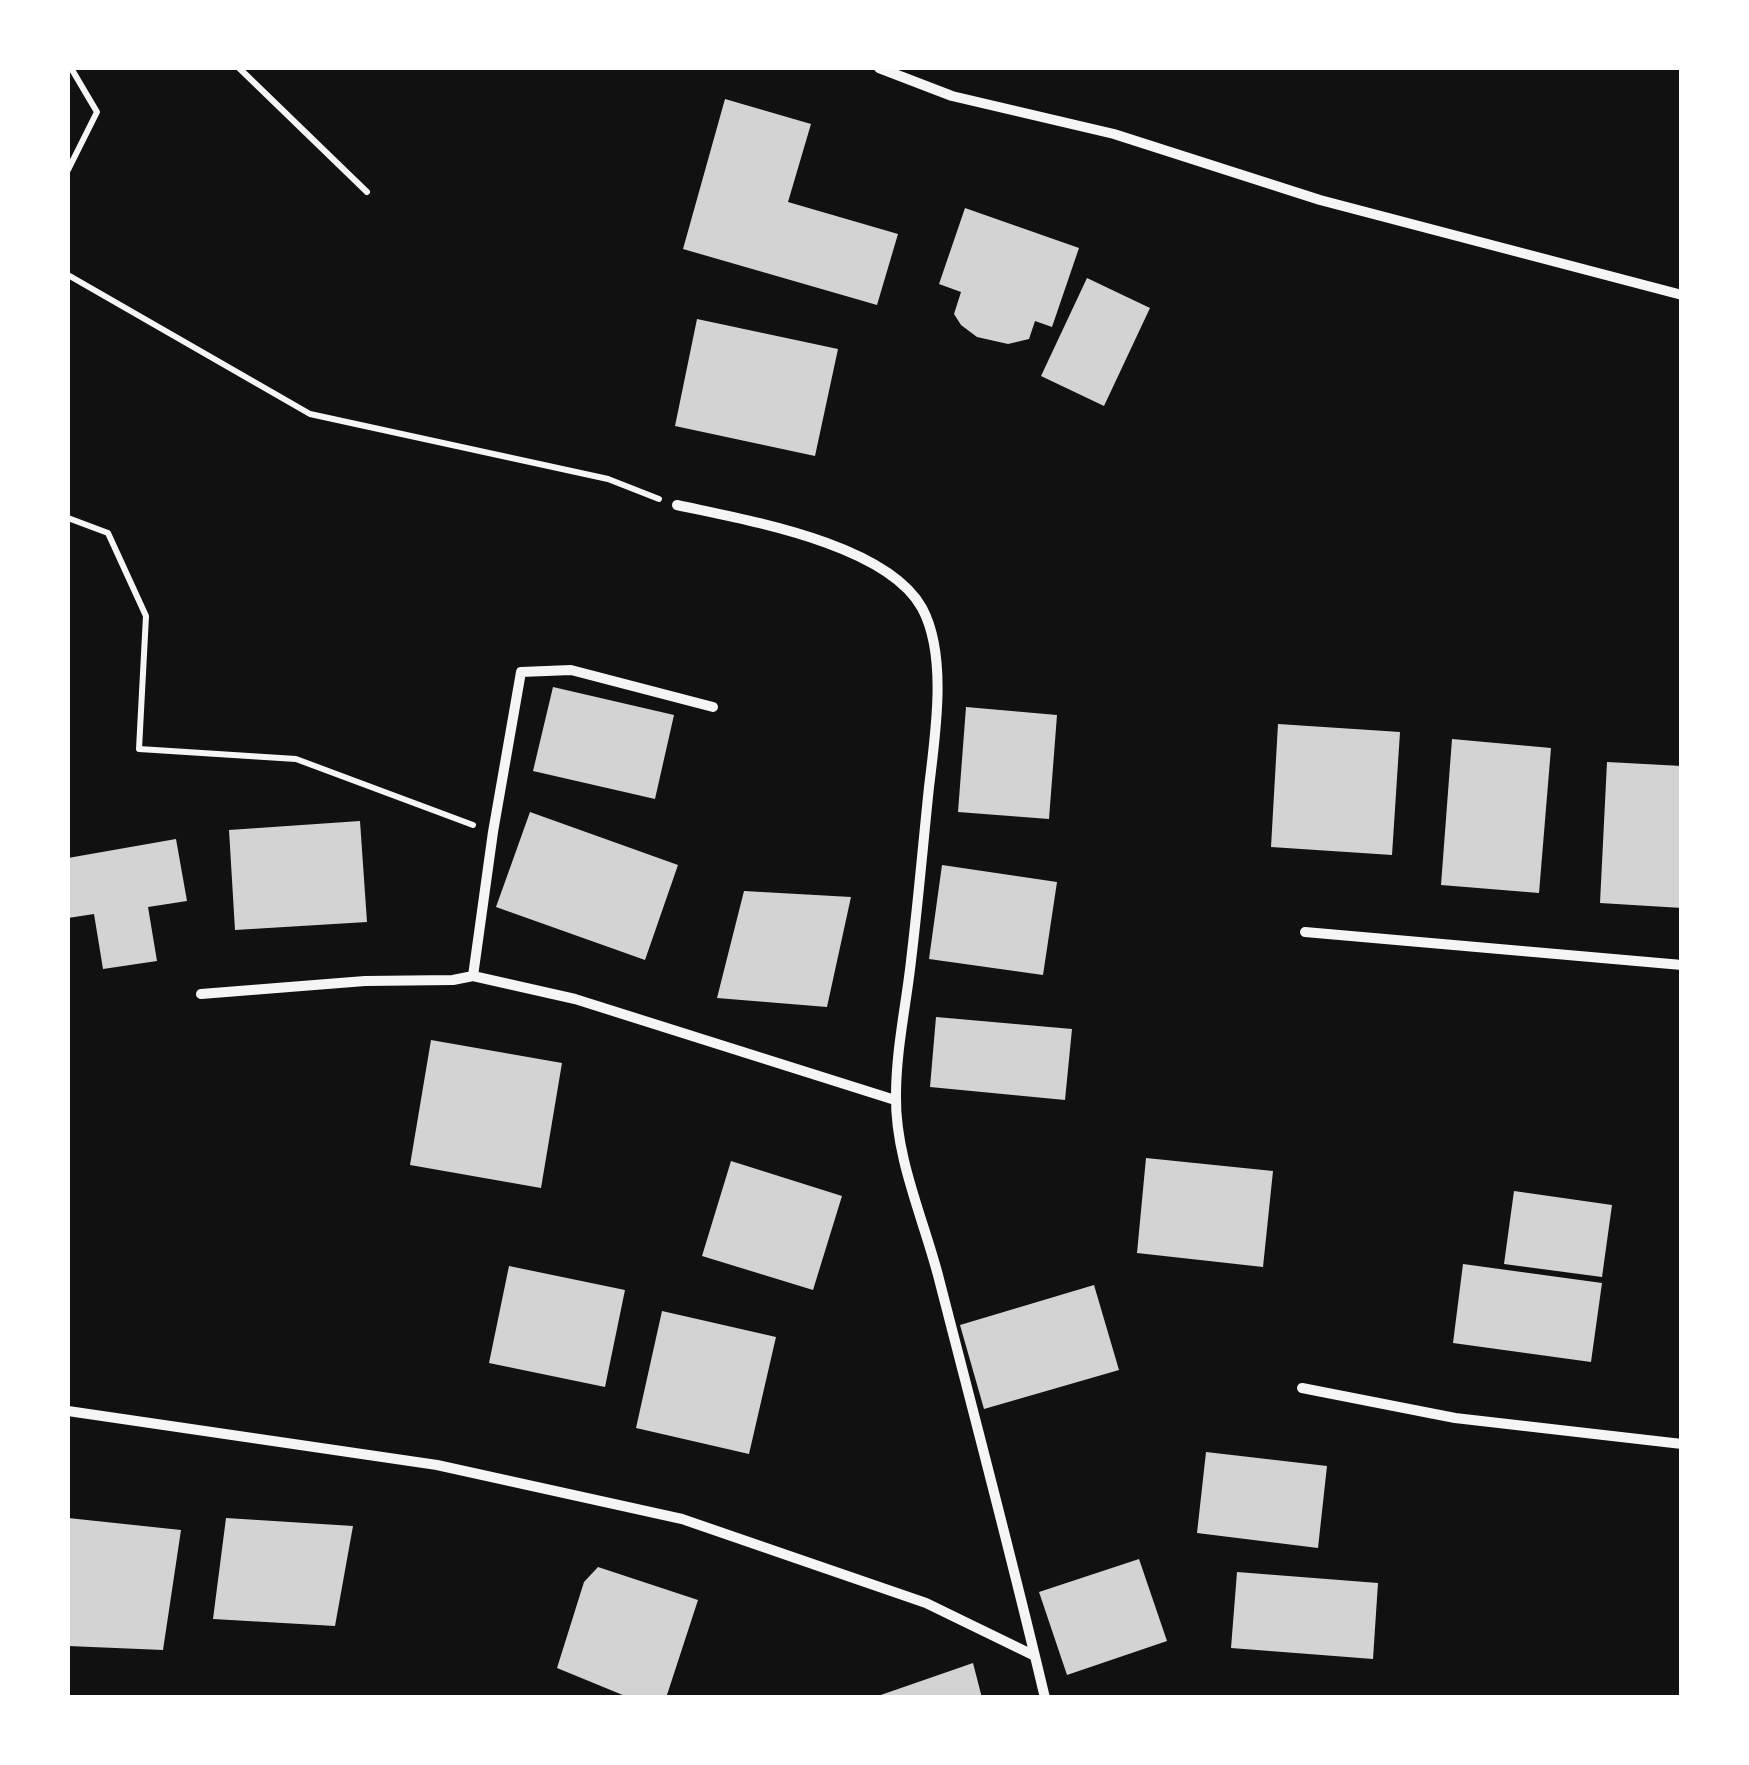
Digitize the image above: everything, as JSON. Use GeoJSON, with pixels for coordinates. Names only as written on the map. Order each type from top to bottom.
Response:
{"type":"FeatureCollection","features":[{"type":"Feature","properties":{"kind":"street"},"geometry":{"type":"LineString","coordinates":[[879,68],[952,96],[1114,134],[1320,200],[1682,295]]}},
{"type":"Feature","properties":{"kind":"street"},"geometry":{"type":"LineString","coordinates":[[677,506],[761,523],[826,542],[884,572],[909,590],[923,610],[936,660],[935,731],[895,1100],[905,1162],[1045,1698]]}},
{"type":"Feature","properties":{"kind":"street"},"geometry":{"type":"LineString","coordinates":[[473,976],[521,672],[571,670],[713,707]]}},
{"type":"Feature","properties":{"kind":"street"},"geometry":{"type":"LineString","coordinates":[[1305,932],[1682,965]]}},
{"type":"Feature","properties":{"kind":"street"},"geometry":{"type":"LineString","coordinates":[[201,994],[473,976],[576,999],[895,1100]]}},
{"type":"Feature","properties":{"kind":"street"},"geometry":{"type":"LineString","coordinates":[[1302,1388],[1455,1418],[1682,1444]]}},
{"type":"Feature","properties":{"kind":"street"},"geometry":{"type":"LineString","coordinates":[[68,1411],[437,1465],[682,1518],[926,1603],[1035,1656]]}},
{"type":"Feature","properties":{"kind":"path"},"geometry":{"type":"LineString","coordinates":[[68,170],[97,112],[70,68]]}},
{"type":"Feature","properties":{"kind":"path"},"geometry":{"type":"LineString","coordinates":[[246,68],[367,192]]}},
{"type":"Feature","properties":{"kind":"path"},"geometry":{"type":"LineString","coordinates":[[68,275],[310,414],[608,480],[677,506]]}},
{"type":"Feature","properties":{"kind":"path"},"geometry":{"type":"LineString","coordinates":[[68,518],[108,533],[146,616],[139,749],[296,758],[493,832]]}},
{"type":"Feature","properties":{"kind":"building"},"geometry":{"type":"Polygon","coordinates":[[[725,99],[811,124],[788,202],[898,234],[877,305],[683,249],[725,99]]]}},
{"type":"Feature","properties":{"kind":"building"},"geometry":{"type":"Polygon","coordinates":[[[965,208],[1079,248],[1052,327],[1035,321],[1029,339],[1008,344],[977,337],[961,325],[954,314],[961,292],[939,284],[965,208]]]}},
{"type":"Feature","properties":{"kind":"building"},"geometry":{"type":"Polygon","coordinates":[[[1087,278],[1150,308],[1104,406],[1041,376],[1087,278]]]}},
{"type":"Feature","properties":{"kind":"building"},"geometry":{"type":"Polygon","coordinates":[[[697,319],[838,349],[815,456],[675,426],[697,319]]]}},
{"type":"Feature","properties":{"kind":"building"},"geometry":{"type":"Polygon","coordinates":[[[553,687],[674,715],[655,799],[533,771],[553,687]]]}},
{"type":"Feature","properties":{"kind":"building"},"geometry":{"type":"Polygon","coordinates":[[[966,707],[1057,715],[1049,819],[958,812],[966,707]]]}},
{"type":"Feature","properties":{"kind":"building"},"geometry":{"type":"Polygon","coordinates":[[[1278,724],[1400,732],[1392,855],[1271,847],[1278,724]]]}},
{"type":"Feature","properties":{"kind":"building"},"geometry":{"type":"Polygon","coordinates":[[[1452,739],[1551,748],[1539,893],[1441,885],[1452,739]]]}},
{"type":"Feature","properties":{"kind":"building"},"geometry":{"type":"Polygon","coordinates":[[[1607,762],[1682,766],[1682,908],[1600,903],[1607,762]]]}},
{"type":"Feature","properties":{"kind":"building"},"geometry":{"type":"Polygon","coordinates":[[[530,812],[678,865],[645,960],[496,907],[530,812]]]}},
{"type":"Feature","properties":{"kind":"building"},"geometry":{"type":"Polygon","coordinates":[[[360,821],[367,922],[235,930],[229,830],[360,821]]]}},
{"type":"Feature","properties":{"kind":"building"},"geometry":{"type":"Polygon","coordinates":[[[176,839],[187,901],[148,907],[157,961],[103,969],[94,914],[68,918],[68,858],[176,839]]]}},
{"type":"Feature","properties":{"kind":"building"},"geometry":{"type":"Polygon","coordinates":[[[942,865],[1057,882],[1043,975],[929,959],[942,865]]]}},
{"type":"Feature","properties":{"kind":"building"},"geometry":{"type":"Polygon","coordinates":[[[744,891],[851,897],[827,1007],[717,998],[744,891]]]}},
{"type":"Feature","properties":{"kind":"building"},"geometry":{"type":"Polygon","coordinates":[[[936,1017],[1072,1029],[1065,1100],[930,1087],[936,1017]]]}},
{"type":"Feature","properties":{"kind":"building"},"geometry":{"type":"Polygon","coordinates":[[[431,1040],[562,1063],[541,1188],[410,1165],[431,1040]]]}},
{"type":"Feature","properties":{"kind":"building"},"geometry":{"type":"Polygon","coordinates":[[[1146,1158],[1273,1171],[1263,1267],[1137,1253],[1146,1158]]]}},
{"type":"Feature","properties":{"kind":"building"},"geometry":{"type":"Polygon","coordinates":[[[731,1161],[842,1196],[813,1290],[702,1256],[731,1161]]]}},
{"type":"Feature","properties":{"kind":"building"},"geometry":{"type":"Polygon","coordinates":[[[1514,1191],[1612,1205],[1602,1277],[1504,1264],[1514,1191]]]}},
{"type":"Feature","properties":{"kind":"building"},"geometry":{"type":"Polygon","coordinates":[[[1463,1264],[1602,1283],[1591,1362],[1453,1343],[1463,1264]]]}},
{"type":"Feature","properties":{"kind":"building"},"geometry":{"type":"Polygon","coordinates":[[[509,1266],[625,1290],[605,1387],[489,1363],[509,1266]]]}},
{"type":"Feature","properties":{"kind":"building"},"geometry":{"type":"Polygon","coordinates":[[[1094,1285],[1119,1370],[984,1409],[960,1325],[1094,1285]]]}},
{"type":"Feature","properties":{"kind":"building"},"geometry":{"type":"Polygon","coordinates":[[[662,1311],[776,1337],[749,1454],[636,1428],[662,1311]]]}},
{"type":"Feature","properties":{"kind":"building"},"geometry":{"type":"Polygon","coordinates":[[[1206,1452],[1327,1466],[1318,1548],[1197,1533],[1206,1452]]]}},
{"type":"Feature","properties":{"kind":"building"},"geometry":{"type":"Polygon","coordinates":[[[68,1518],[181,1530],[163,1650],[68,1646],[68,1518]]]}},
{"type":"Feature","properties":{"kind":"building"},"geometry":{"type":"Polygon","coordinates":[[[226,1518],[353,1526],[335,1626],[213,1619],[226,1518]]]}},
{"type":"Feature","properties":{"kind":"building"},"geometry":{"type":"Polygon","coordinates":[[[1139,1559],[1167,1641],[1067,1675],[1039,1592],[1139,1559]]]}},
{"type":"Feature","properties":{"kind":"building"},"geometry":{"type":"Polygon","coordinates":[[[598,1567],[698,1600],[666,1698],[630,1698],[557,1668],[584,1582],[598,1567]]]}},
{"type":"Feature","properties":{"kind":"building"},"geometry":{"type":"Polygon","coordinates":[[[1237,1572],[1378,1583],[1373,1659],[1231,1648],[1237,1572]]]}},
{"type":"Feature","properties":{"kind":"building"},"geometry":{"type":"Polygon","coordinates":[[[973,1663],[982,1698],[875,1698],[875,1697],[973,1663]]]}}]}
